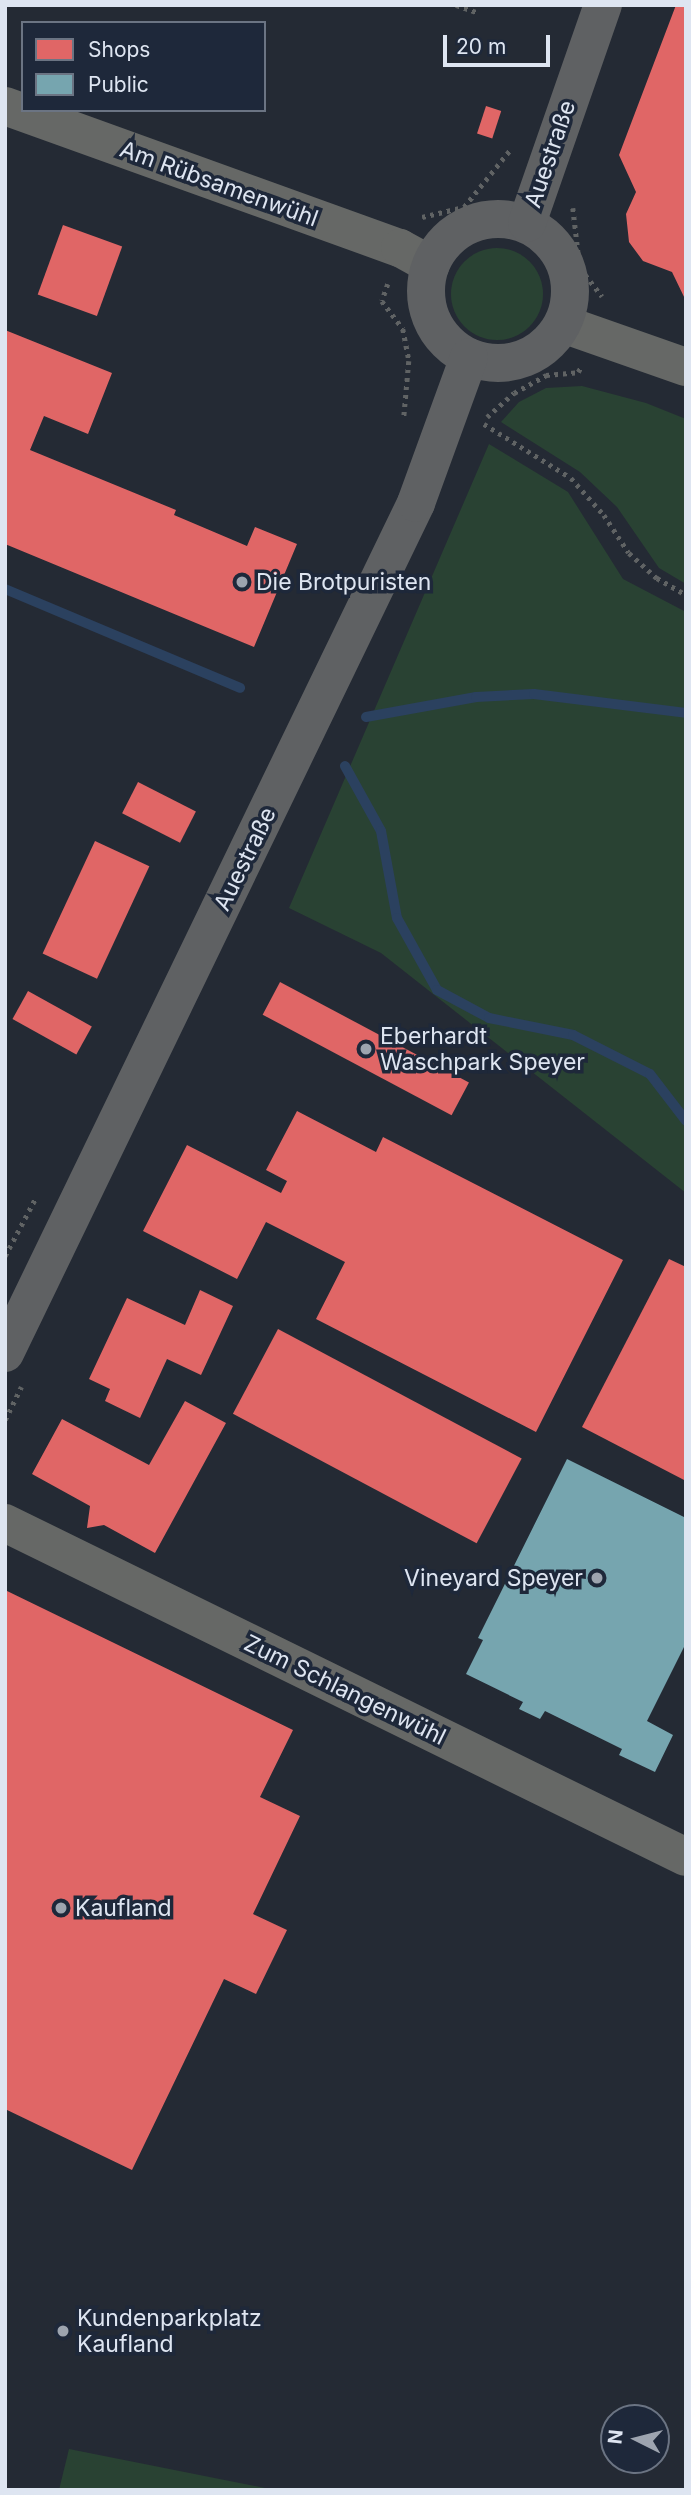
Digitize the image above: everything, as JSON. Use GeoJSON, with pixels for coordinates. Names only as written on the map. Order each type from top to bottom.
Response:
{"type":"FeatureCollection","features":[{"type":"Feature","properties":{"kind":"street","name":"Auestraße"},"geometry":{"type":"LineString","coordinates":[[527,223],[604,5]]}},
{"type":"Feature","properties":{"kind":"street","name":"Am Rübsamenwühl"},"geometry":{"type":"LineString","coordinates":[[21,112],[415,257]]}},
{"type":"Feature","properties":{"kind":"street","name":"Auestraße"},"geometry":{"type":"LineString","coordinates":[[415,257],[439,248],[472,222],[499,218],[527,223],[560,253],[570,278],[569,306],[563,324]]}},
{"type":"Feature","properties":{"kind":"street"},"geometry":{"type":"LineString","coordinates":[[415,257],[435,327],[450,345],[469,357],[491,363],[516,361],[538,352],[563,324],[686,367]]}},
{"type":"Feature","properties":{"kind":"street","name":"Auestraße"},"geometry":{"type":"LineString","coordinates":[[5,1353],[416,503],[469,357]]}},
{"type":"Feature","properties":{"kind":"street","name":"Zum Schlangenwühl"},"geometry":{"type":"LineString","coordinates":[[5,1523],[686,1857]]}},
{"type":"Feature","properties":{"kind":"path"},"geometry":{"type":"LineString","coordinates":[[456,5],[480,13]]}},
{"type":"Feature","properties":{"kind":"path"},"geometry":{"type":"LineString","coordinates":[[402,425],[409,401],[409,361],[403,329],[382,301],[415,257],[411,220],[464,207],[500,166]]}},
{"type":"Feature","properties":{"kind":"path"},"geometry":{"type":"LineString","coordinates":[[481,423],[571,478],[604,515],[629,553],[657,579],[686,595]]}},
{"type":"Feature","properties":{"kind":"path"},"geometry":{"type":"LineString","coordinates":[[5,1256],[40,1187]]}},
{"type":"Feature","properties":{"kind":"green space"},"geometry":{"type":"Polygon","coordinates":[[[488,248],[506,248],[523,255],[536,268],[543,285],[543,303],[536,320],[523,333],[506,340],[488,340],[471,333],[458,320],[451,303],[451,285],[458,268],[471,255],[488,248]]]}},
{"type":"Feature","properties":{"kind":"green space"},"geometry":{"type":"Polygon","coordinates":[[[582,386],[646,403],[686,419],[686,584],[659,568],[617,507],[580,472],[501,422],[519,402],[546,388],[582,386]]]}},
{"type":"Feature","properties":{"kind":"green space"},"geometry":{"type":"Polygon","coordinates":[[[489,444],[568,492],[623,579],[686,612],[686,1193],[381,953],[289,908],[489,444]]]}},
{"type":"Feature","properties":{"kind":"green space"},"geometry":{"type":"Polygon","coordinates":[[[69,2449],[275,2490],[59,2490],[69,2449]]]}},
{"type":"Feature","properties":{"kind":"building: Shops"},"geometry":{"type":"Polygon","coordinates":[[[676,5],[686,5],[686,301],[672,272],[643,261],[629,242],[626,214],[636,192],[619,155],[676,5]]]}},
{"type":"Feature","properties":{"kind":"building: Shops"},"geometry":{"type":"Polygon","coordinates":[[[486,106],[501,111],[492,139],[477,134],[486,106]]]}},
{"type":"Feature","properties":{"kind":"building: Shops"},"geometry":{"type":"Polygon","coordinates":[[[63,225],[122,247],[97,316],[38,295],[63,225]]]}},
{"type":"Feature","properties":{"kind":"building: Shops"},"geometry":{"type":"Polygon","coordinates":[[[5,330],[112,373],[88,434],[44,416],[30,450],[176,510],[174,515],[247,546],[255,527],[297,544],[254,647],[5,544],[5,330]]]}},
{"type":"Feature","properties":{"kind":"building: Shops"},"geometry":{"type":"Polygon","coordinates":[[[138,782],[196,812],[180,843],[122,813],[138,782]]]}},
{"type":"Feature","properties":{"kind":"building: Shops"},"geometry":{"type":"Polygon","coordinates":[[[95,841],[149,866],[97,979],[43,953],[95,841]]]}},
{"type":"Feature","properties":{"kind":"building: Shops","name":"Eberhardt Waschpark Speyer"},"geometry":{"type":"Polygon","coordinates":[[[280,982],[469,1082],[452,1115],[263,1015],[280,982]]]}},
{"type":"Feature","properties":{"kind":"building: Shops"},"geometry":{"type":"Polygon","coordinates":[[[28,991],[92,1026],[76,1054],[12,1019],[28,991]]]}},
{"type":"Feature","properties":{"kind":"building: Shops"},"geometry":{"type":"Polygon","coordinates":[[[297,1111],[376,1152],[383,1137],[623,1260],[536,1432],[316,1319],[345,1262],[266,1222],[237,1279],[143,1231],[187,1145],[281,1193],[287,1181],[266,1170],[297,1111]]]}},
{"type":"Feature","properties":{"kind":"building: Shops"},"geometry":{"type":"Polygon","coordinates":[[[669,1259],[686,1267],[686,1481],[582,1427],[669,1259]]]}},
{"type":"Feature","properties":{"kind":"building: Shops"},"geometry":{"type":"Polygon","coordinates":[[[200,1290],[233,1306],[201,1375],[167,1359],[140,1418],[105,1401],[110,1389],[89,1379],[127,1298],[185,1325],[200,1290]]]}},
{"type":"Feature","properties":{"kind":"building: Shops"},"geometry":{"type":"Polygon","coordinates":[[[278,1329],[522,1459],[477,1543],[233,1414],[278,1329]]]}},
{"type":"Feature","properties":{"kind":"building: Shops"},"geometry":{"type":"Polygon","coordinates":[[[185,1401],[226,1423],[155,1553],[104,1525],[87,1528],[90,1506],[32,1474],[62,1419],[149,1465],[185,1401]]]}},
{"type":"Feature","properties":{"kind":"building: Shops"},"geometry":{"type":"Polygon","coordinates":[[[5,1590],[293,1730],[260,1797],[300,1816],[253,1914],[287,1930],[256,1994],[224,1979],[132,2170],[5,2109],[5,1590]]]}},
{"type":"Feature","properties":{"kind":"building: Public","name":"Vineyard Speyer"},"geometry":{"type":"Polygon","coordinates":[[[567,1459],[686,1518],[686,1643],[647,1721],[673,1735],[655,1772],[619,1755],[622,1749],[545,1711],[540,1719],[519,1709],[523,1702],[466,1674],[483,1640],[478,1638],[567,1459]]]}},
{"type":"Feature","properties":{"kind":"waterway"},"geometry":{"type":"LineString","coordinates":[[5,589],[240,688]]}},
{"type":"Feature","properties":{"kind":"waterway"},"geometry":{"type":"LineString","coordinates":[[366,717],[476,697],[534,694],[686,713]]}},
{"type":"Feature","properties":{"kind":"waterway"},"geometry":{"type":"LineString","coordinates":[[345,766],[381,831],[397,918],[437,990],[489,1018],[573,1035],[650,1074],[686,1121]]}},
{"type":"Feature","properties":{"kind":"place","name":"Die Brotpuristen"},"geometry":{"type":"Point","coordinates":[242,582]}},
{"type":"Feature","properties":{"kind":"place","name":"Eberhardt Waschpark Speyer"},"geometry":{"type":"Point","coordinates":[366,1049]}},
{"type":"Feature","properties":{"kind":"place","name":"Vineyard Speyer"},"geometry":{"type":"Point","coordinates":[597,1578]}},
{"type":"Feature","properties":{"kind":"place","name":"Kaufland"},"geometry":{"type":"Point","coordinates":[61,1908]}},
{"type":"Feature","properties":{"kind":"place","name":"Kundenparkplatz Kaufland"},"geometry":{"type":"Point","coordinates":[63,2331]}}]}
